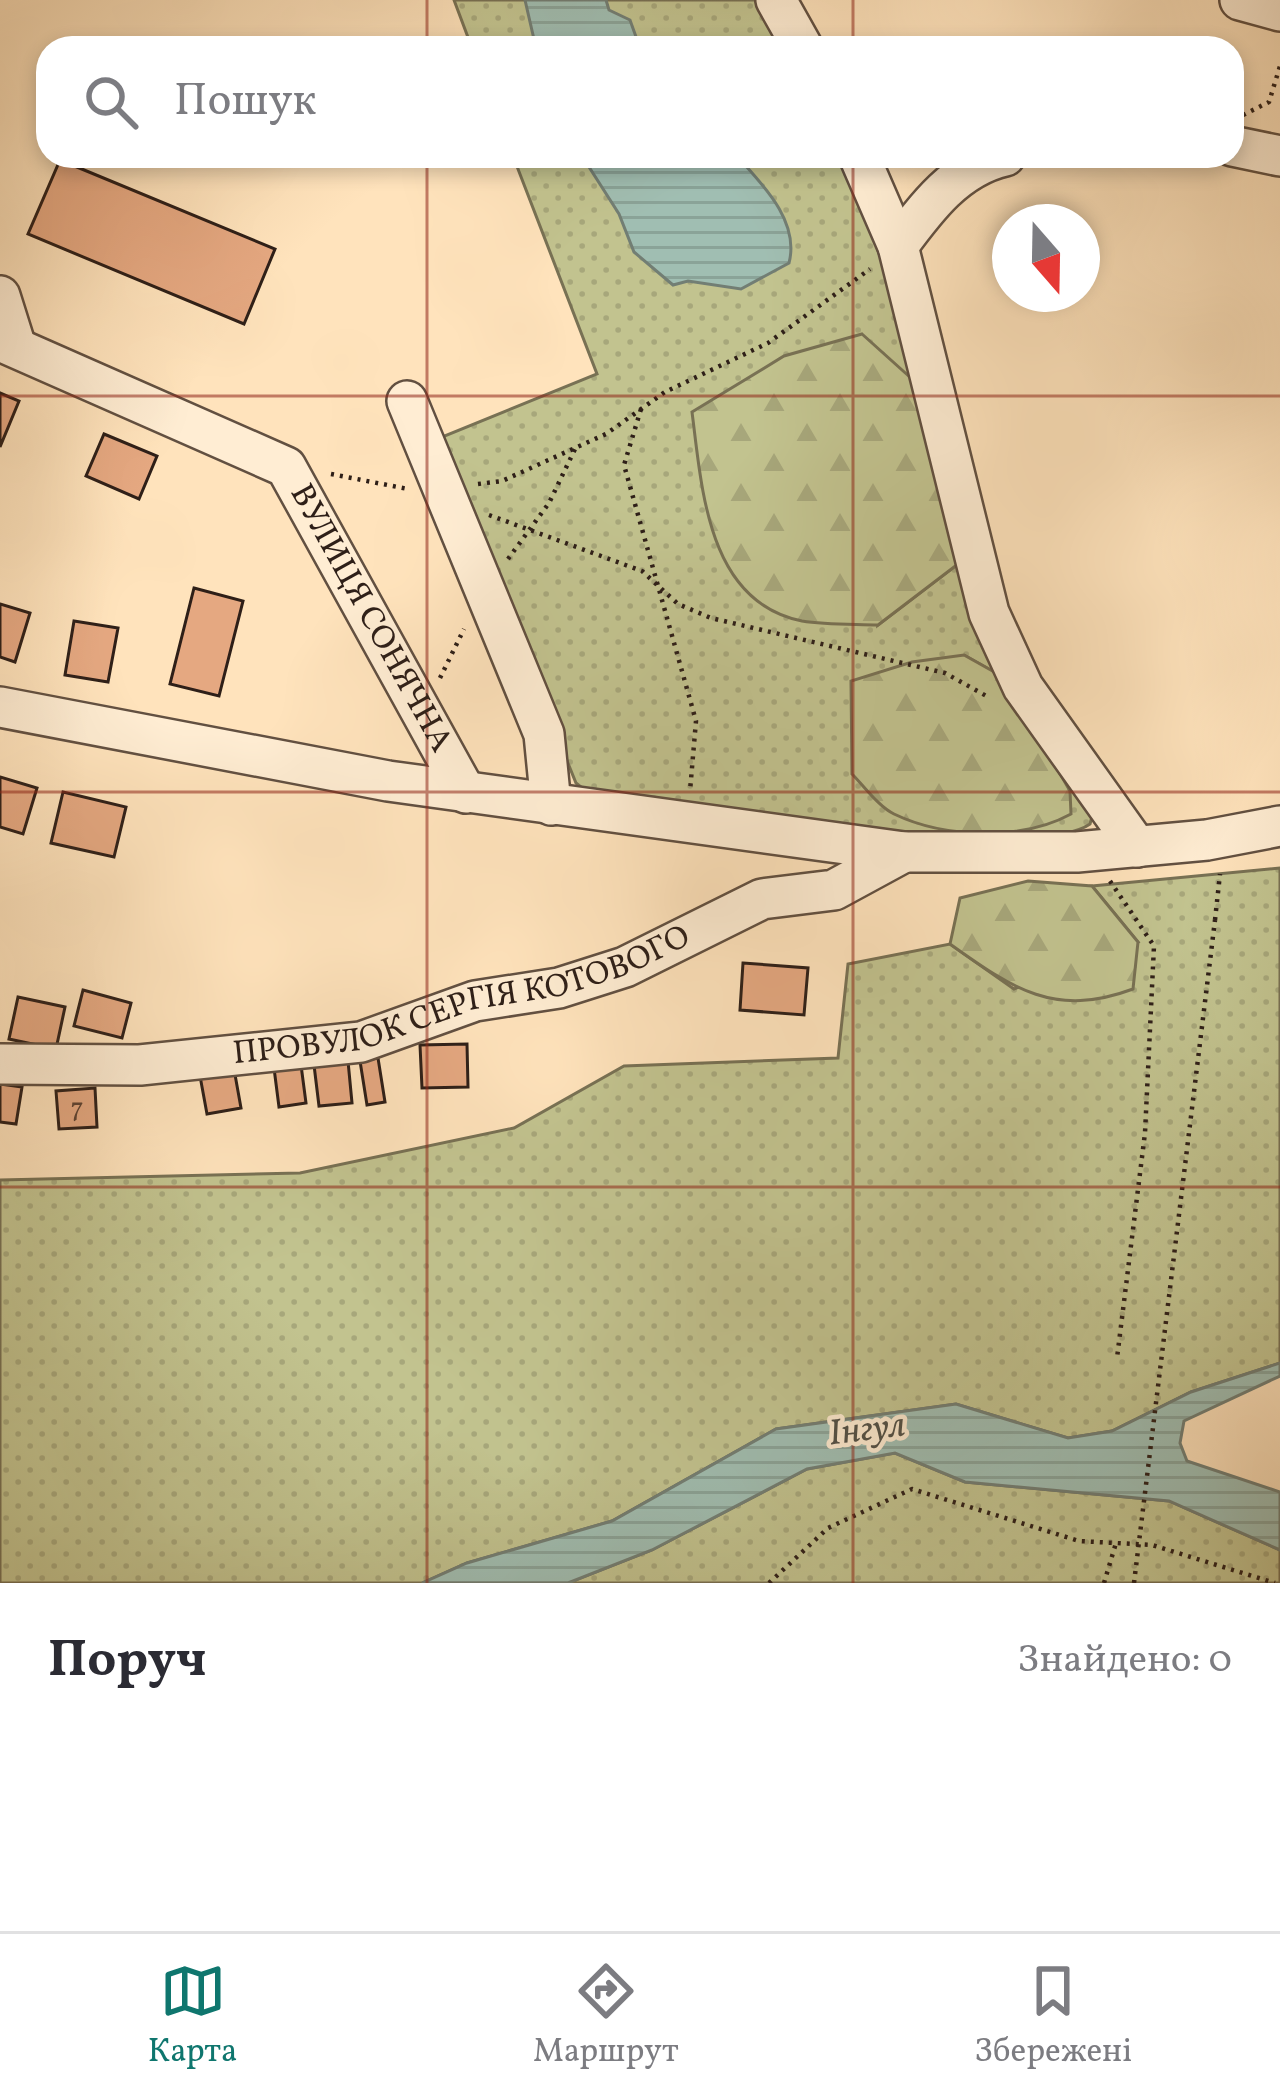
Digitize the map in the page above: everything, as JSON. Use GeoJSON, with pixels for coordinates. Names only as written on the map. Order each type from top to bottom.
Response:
{"type":"FeatureCollection","features":[{"type":"Feature","properties":{"kind":"street"},"geometry":{"type":"LineString","coordinates":[[776,0],[796,36]]}},
{"type":"Feature","properties":{"kind":"street"},"geometry":{"type":"LineString","coordinates":[[1240,0],[1280,10]]}},
{"type":"Feature","properties":{"kind":"street"},"geometry":{"type":"LineString","coordinates":[[1244,148],[1280,156]]}},
{"type":"Feature","properties":{"kind":"street"},"geometry":{"type":"LineString","coordinates":[[864,168],[898,247],[989,613],[1023,687],[1137,847]]}},
{"type":"Feature","properties":{"kind":"street"},"geometry":{"type":"LineString","coordinates":[[898,247],[932,201],[973,168]]}},
{"type":"Feature","properties":{"kind":"street"},"geometry":{"type":"LineString","coordinates":[[0,296],[8,344]]}},
{"type":"Feature","properties":{"kind":"street","name":"ВУЛИЦЯ СОНЯЧНА"},"geometry":{"type":"LineString","coordinates":[[8,344],[286,467],[466,793]]}},
{"type":"Feature","properties":{"kind":"street"},"geometry":{"type":"LineString","coordinates":[[407,401],[544,734],[551,805]]}},
{"type":"Feature","properties":{"kind":"street"},"geometry":{"type":"LineString","coordinates":[[0,707],[466,793],[904,852],[1077,852],[1280,826]]}},
{"type":"Feature","properties":{"kind":"street","name":"ПРОВУЛОК СЕРГІЯ КОТОВОГО"},"geometry":{"type":"LineString","coordinates":[[0,1064],[140,1065],[361,1042],[475,1001],[559,988],[625,967],[762,899],[834,890],[904,852]]}},
{"type":"Feature","properties":{"kind":"path"},"geometry":{"type":"LineString","coordinates":[[1244,115],[1269,102],[1280,66]]}},
{"type":"Feature","properties":{"kind":"path"},"geometry":{"type":"LineString","coordinates":[[286,467],[419,491],[502,481],[606,434],[665,392],[768,343],[898,247]]}},
{"type":"Feature","properties":{"kind":"path"},"geometry":{"type":"LineString","coordinates":[[641,409],[625,465],[696,721],[688,774],[695,826]]}},
{"type":"Feature","properties":{"kind":"path"},"geometry":{"type":"LineString","coordinates":[[444,488],[468,511],[642,571],[678,604],[711,618],[945,673],[977,686],[1002,708]]}},
{"type":"Feature","properties":{"kind":"path"},"geometry":{"type":"LineString","coordinates":[[1077,852],[1105,874],[1154,946],[1144,1133],[1118,1358]]}},
{"type":"Feature","properties":{"kind":"path"},"geometry":{"type":"LineString","coordinates":[[1134,1583],[1221,862]]}},
{"type":"Feature","properties":{"kind":"path"},"geometry":{"type":"LineString","coordinates":[[770,1583],[828,1528],[912,1489],[1079,1541],[1153,1545],[1275,1583]]}},
{"type":"Feature","properties":{"kind":"path"},"geometry":{"type":"LineString","coordinates":[[1104,1583],[1116,1543]]}},
{"type":"Feature","properties":{"kind":"green space"},"geometry":{"type":"Polygon","coordinates":[[[454,0],[755,0],[776,36],[468,36],[454,0]]]}},
{"type":"Feature","properties":{"kind":"green space"},"geometry":{"type":"Polygon","coordinates":[[[518,168],[852,168],[887,248],[912,379],[878,625],[958,564],[1005,678],[964,655],[1070,791],[1051,765],[1035,726],[1093,813],[1090,824],[1056,835],[1002,839],[854,831],[597,800],[576,783],[437,439],[597,374],[518,168]]]}},
{"type":"Feature","properties":{"kind":"green space"},"geometry":{"type":"Polygon","coordinates":[[[862,334],[912,379],[958,564],[878,625],[802,621],[770,610],[746,591],[728,567],[706,507],[692,412],[784,356],[862,334]]]}},
{"type":"Feature","properties":{"kind":"green space"},"geometry":{"type":"Polygon","coordinates":[[[964,655],[1005,678],[1070,791],[1071,814],[1007,832],[936,828],[888,811],[852,774],[851,681],[912,662],[964,655]]]}},
{"type":"Feature","properties":{"kind":"green space"},"geometry":{"type":"Polygon","coordinates":[[[1280,868],[1280,1363],[1191,1392],[1112,1431],[1068,1438],[956,1404],[776,1429],[612,1521],[467,1563],[422,1583],[0,1583],[0,1180],[300,1173],[514,1128],[624,1066],[838,1058],[848,964],[950,944],[1014,989],[1138,942],[1092,886],[1280,868]]]}},
{"type":"Feature","properties":{"kind":"green space"},"geometry":{"type":"Polygon","coordinates":[[[1028,881],[1092,886],[1138,942],[1133,989],[1080,1001],[1036,994],[994,974],[950,944],[960,898],[1028,881]]]}},
{"type":"Feature","properties":{"kind":"green space"},"geometry":{"type":"Polygon","coordinates":[[[895,1453],[965,1482],[1169,1501],[1280,1550],[1280,1583],[568,1583],[652,1550],[807,1469],[895,1453]]]}},
{"type":"Feature","properties":{"kind":"water"},"geometry":{"type":"Polygon","coordinates":[[[525,0],[606,0],[609,10],[630,20],[636,36],[533,36],[525,0]]]}},
{"type":"Feature","properties":{"kind":"water"},"geometry":{"type":"Polygon","coordinates":[[[590,168],[747,168],[784,218],[791,247],[789,263],[741,289],[688,281],[673,285],[634,252],[619,214],[590,168]]]}},
{"type":"Feature","properties":{"kind":"water","name":"Інгул"},"geometry":{"type":"Polygon","coordinates":[[[1280,1363],[1280,1376],[1184,1421],[1180,1443],[1187,1461],[1280,1492],[1280,1550],[1169,1501],[965,1482],[895,1453],[807,1469],[652,1550],[568,1583],[422,1583],[467,1563],[612,1521],[776,1429],[956,1404],[1068,1438],[1112,1431],[1191,1392],[1280,1363]]]}},
{"type":"Feature","properties":{"kind":"building"},"geometry":{"type":"Polygon","coordinates":[[[57,168],[79,168],[275,249],[244,324],[28,234],[57,168]]]}},
{"type":"Feature","properties":{"kind":"building"},"geometry":{"type":"Polygon","coordinates":[[[0,393],[19,401],[0,447],[0,393]]]}},
{"type":"Feature","properties":{"kind":"building"},"geometry":{"type":"Polygon","coordinates":[[[104,434],[157,456],[139,499],[86,476],[104,434]]]}},
{"type":"Feature","properties":{"kind":"building"},"geometry":{"type":"Polygon","coordinates":[[[194,588],[243,601],[219,696],[170,684],[194,588]]]}},
{"type":"Feature","properties":{"kind":"building"},"geometry":{"type":"Polygon","coordinates":[[[0,604],[30,613],[15,662],[0,657],[0,604]]]}},
{"type":"Feature","properties":{"kind":"building"},"geometry":{"type":"Polygon","coordinates":[[[74,621],[118,628],[108,682],[65,675],[74,621]]]}},
{"type":"Feature","properties":{"kind":"building"},"geometry":{"type":"Polygon","coordinates":[[[0,777],[37,788],[23,834],[0,827],[0,777]]]}},
{"type":"Feature","properties":{"kind":"building"},"geometry":{"type":"Polygon","coordinates":[[[63,792],[126,807],[114,857],[51,843],[63,792]]]}},
{"type":"Feature","properties":{"kind":"building"},"geometry":{"type":"Polygon","coordinates":[[[743,963],[808,968],[804,1015],[740,1010],[743,963]]]}},
{"type":"Feature","properties":{"kind":"building"},"geometry":{"type":"Polygon","coordinates":[[[83,990],[131,1003],[122,1038],[74,1026],[83,990]]]}},
{"type":"Feature","properties":{"kind":"building"},"geometry":{"type":"Polygon","coordinates":[[[18,997],[65,1007],[56,1049],[9,1039],[18,997]]]}},
{"type":"Feature","properties":{"kind":"building"},"geometry":{"type":"Polygon","coordinates":[[[467,1044],[468,1087],[422,1088],[420,1045],[467,1044]]]}},
{"type":"Feature","properties":{"kind":"building"},"geometry":{"type":"Polygon","coordinates":[[[378,1058],[385,1102],[367,1105],[360,1061],[378,1058]]]}},
{"type":"Feature","properties":{"kind":"building"},"geometry":{"type":"Polygon","coordinates":[[[348,1061],[352,1103],[319,1106],[314,1065],[348,1061]]]}},
{"type":"Feature","properties":{"kind":"building"},"geometry":{"type":"Polygon","coordinates":[[[301,1065],[306,1103],[279,1107],[274,1068],[301,1065]]]}},
{"type":"Feature","properties":{"kind":"building"},"geometry":{"type":"Polygon","coordinates":[[[234,1069],[241,1108],[207,1114],[200,1076],[234,1069]]]}},
{"type":"Feature","properties":{"kind":"building"},"geometry":{"type":"Polygon","coordinates":[[[0,1084],[22,1087],[16,1124],[0,1122],[0,1084]]]}},
{"type":"Feature","properties":{"kind":"building"},"geometry":{"type":"Polygon","coordinates":[[[95,1088],[97,1127],[59,1129],[56,1091],[95,1088]]]}}]}
